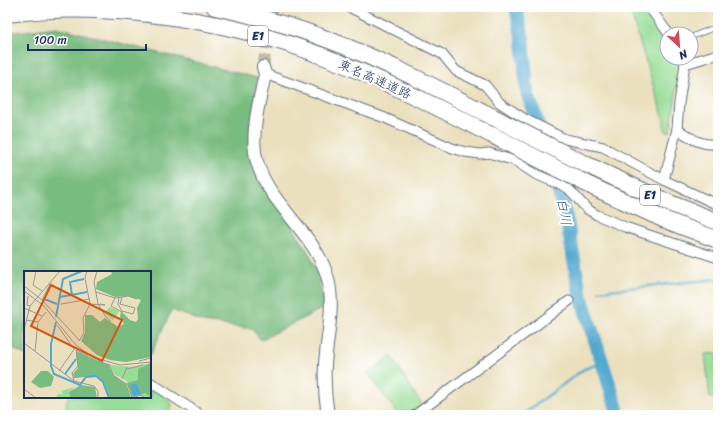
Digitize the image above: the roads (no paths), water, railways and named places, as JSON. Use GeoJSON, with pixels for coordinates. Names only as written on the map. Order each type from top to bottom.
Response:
{"type":"FeatureCollection","features":[{"type":"Feature","properties":{"kind":"highway","name":"東名高速道路"},"geometry":{"type":"LineString","coordinates":[[215,7],[292,27],[329,40],[409,74],[585,164],[669,203],[718,222]]}},
{"type":"Feature","properties":{"kind":"highway","name":"東名高速道路"},"geometry":{"type":"LineString","coordinates":[[7,14],[61,10],[98,10],[138,13],[213,25],[256,35],[323,56],[365,73],[492,135],[593,187],[663,219],[718,240]]}},
{"type":"Feature","properties":{"kind":"street"},"geometry":{"type":"LineString","coordinates":[[349,7],[442,54],[456,71],[484,86],[500,103],[525,120],[565,139],[603,147],[664,180],[718,205]]}},
{"type":"Feature","properties":{"kind":"street"},"geometry":{"type":"LineString","coordinates":[[649,7],[663,26]]}},
{"type":"Feature","properties":{"kind":"street"},"geometry":{"type":"LineString","coordinates":[[699,58],[718,54]]}},
{"type":"Feature","properties":{"kind":"street"},"geometry":{"type":"LineString","coordinates":[[664,180],[677,129],[683,66]]}},
{"type":"Feature","properties":{"kind":"street"},"geometry":{"type":"LineString","coordinates":[[328,415],[324,392],[330,305],[329,288],[325,268],[314,247],[271,190],[261,171],[255,153],[256,125],[264,70],[385,118],[452,148],[465,152],[480,154],[489,153],[515,160],[535,174],[551,180],[571,191],[587,209],[597,215],[625,227],[718,258]]}},
{"type":"Feature","properties":{"kind":"street"},"geometry":{"type":"LineString","coordinates":[[677,129],[694,140],[708,145],[718,144]]}},
{"type":"Feature","properties":{"kind":"street"},"geometry":{"type":"LineString","coordinates":[[565,139],[571,191]]}},
{"type":"Feature","properties":{"kind":"street"},"geometry":{"type":"LineString","coordinates":[[415,415],[569,301]]}},
{"type":"Feature","properties":{"kind":"street"},"geometry":{"type":"LineString","coordinates":[[151,383],[201,415]]}},
{"type":"Feature","properties":{"kind":"lane"},"geometry":{"type":"LineString","coordinates":[[699,34],[718,26]]}},
{"type":"Feature","properties":{"kind":"waterway","name":"白川"},"geometry":{"type":"LineString","coordinates":[[516,7],[523,40],[527,92],[547,151]]}},
{"type":"Feature","properties":{"kind":"waterway","name":"白川"},"geometry":{"type":"LineString","coordinates":[[553,171],[567,221],[580,293],[619,415]]}},
{"type":"Feature","properties":{"kind":"waterway"},"geometry":{"type":"LineString","coordinates":[[599,291],[718,279]]}},
{"type":"Feature","properties":{"kind":"waterway"},"geometry":{"type":"LineString","coordinates":[[522,415],[584,369],[602,363]]}},
{"type":"Feature","properties":{"kind":"tunnel"},"geometry":{"type":"LineString","coordinates":[[263,67],[273,7]]}}]}
